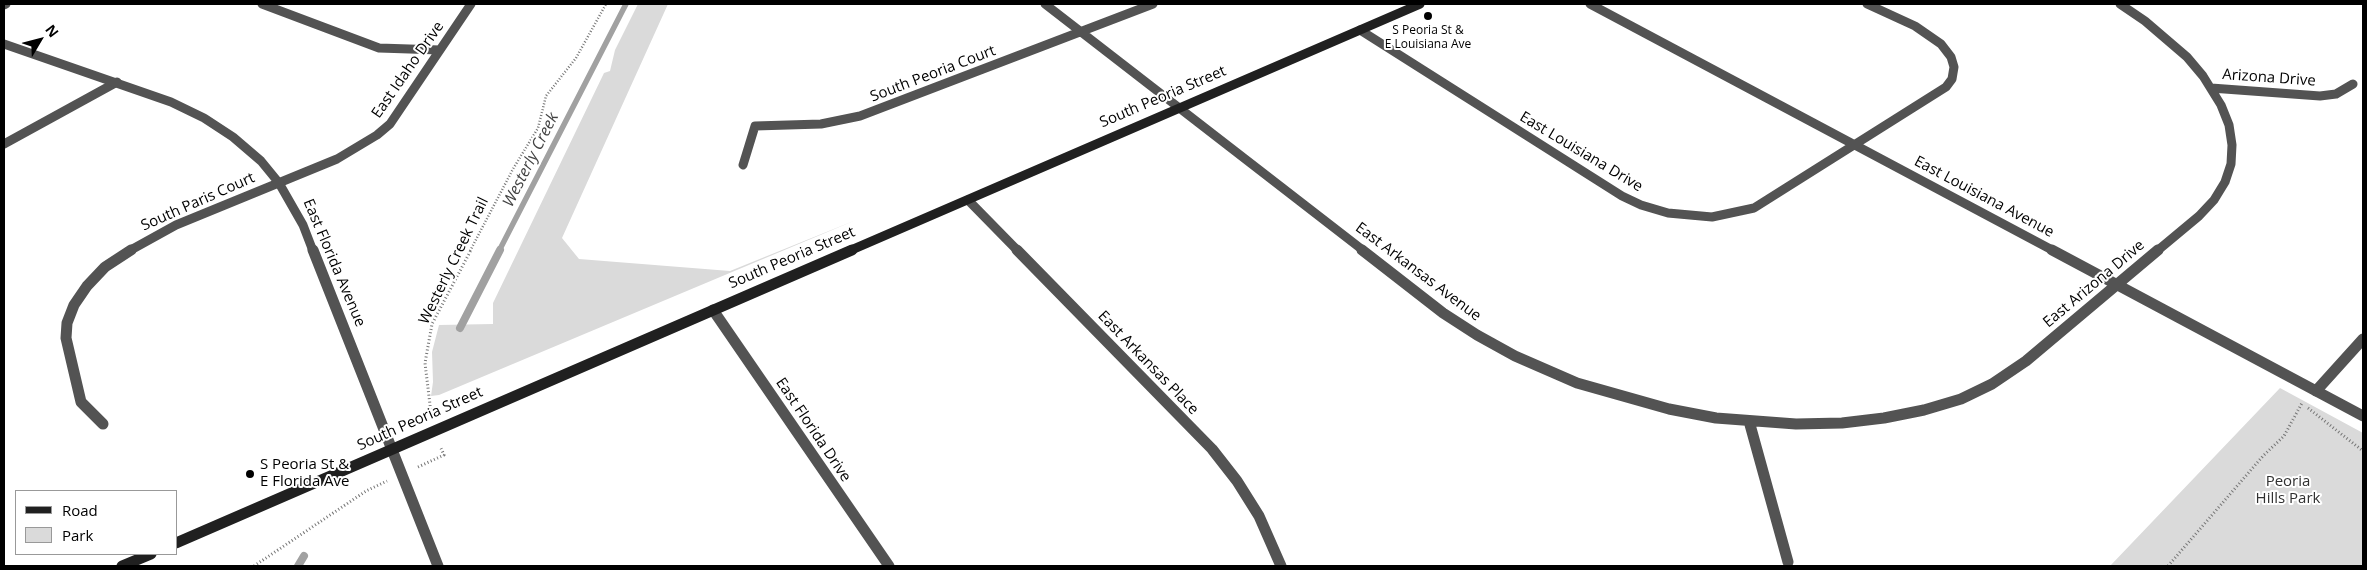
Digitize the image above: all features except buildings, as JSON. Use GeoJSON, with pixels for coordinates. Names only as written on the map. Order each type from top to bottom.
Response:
{"type":"FeatureCollection","features":[{"type":"Feature","properties":{"kind":"main road","name":"South Peoria Street"},"geometry":{"type":"LineString","coordinates":[[178,542],[1420,4]]}},
{"type":"Feature","properties":{"kind":"main road"},"geometry":{"type":"LineString","coordinates":[[122,566],[149,555]]}},
{"type":"Feature","properties":{"kind":"street"},"geometry":{"type":"LineString","coordinates":[[262,4],[379,48],[440,50]]}},
{"type":"Feature","properties":{"kind":"street","name":"East Idaho Drive"},"geometry":{"type":"LineString","coordinates":[[279,183],[337,159],[377,135],[390,124],[471,4]]}},
{"type":"Feature","properties":{"kind":"street","name":"East Arkansas Avenue"},"geometry":{"type":"LineString","coordinates":[[1045,4],[1443,313],[1477,335],[1515,356],[1568,379],[1622,397],[1669,409],[1749,422]]}},
{"type":"Feature","properties":{"kind":"street","name":"South Peoria Court"},"geometry":{"type":"LineString","coordinates":[[743,166],[755,126],[821,124],[860,116],[1153,4]]}},
{"type":"Feature","properties":{"kind":"street","name":"East Louisiana Avenue"},"geometry":{"type":"LineString","coordinates":[[1590,4],[2363,416]]}},
{"type":"Feature","properties":{"kind":"street","name":"East Louisiana Drive"},"geometry":{"type":"LineString","coordinates":[[1360,30],[1622,196],[1641,205],[1668,213],[1712,216],[1737,213],[1754,208],[1946,87],[1952,79],[1954,67],[1946,51],[1930,35],[1867,4]]}},
{"type":"Feature","properties":{"kind":"street","name":"East Arizona Drive"},"geometry":{"type":"LineString","coordinates":[[1749,422],[1842,423],[1924,410],[1961,398],[1992,384],[2026,361],[2199,216],[2214,200],[2225,182],[2231,164],[2232,145],[2226,118],[2211,88],[2186,57],[2167,39],[2120,4]]}},
{"type":"Feature","properties":{"kind":"street","name":"East Florida Avenue"},"geometry":{"type":"LineString","coordinates":[[4,44],[117,82],[171,102],[204,118],[233,137],[261,162],[279,183],[303,225],[438,566]]}},
{"type":"Feature","properties":{"kind":"street"},"geometry":{"type":"LineString","coordinates":[[4,144],[117,82]]}},
{"type":"Feature","properties":{"kind":"street","name":"Arizona Drive"},"geometry":{"type":"LineString","coordinates":[[2211,88],[2284,95],[2320,96],[2336,94],[2352,84]]}},
{"type":"Feature","properties":{"kind":"street","name":"South Paris Court"},"geometry":{"type":"LineString","coordinates":[[102,424],[81,402],[66,338],[66,323],[74,305],[87,286],[105,268],[148,239],[176,225],[279,183]]}},
{"type":"Feature","properties":{"kind":"street","name":"East Arkansas Place"},"geometry":{"type":"LineString","coordinates":[[968,200],[1212,449],[1237,481],[1259,516],[1281,566]]}},
{"type":"Feature","properties":{"kind":"street","name":"East Florida Drive"},"geometry":{"type":"LineString","coordinates":[[713,310],[889,566]]}},
{"type":"Feature","properties":{"kind":"street"},"geometry":{"type":"LineString","coordinates":[[2316,391],[2363,339]]}},
{"type":"Feature","properties":{"kind":"street"},"geometry":{"type":"LineString","coordinates":[[1749,422],[1788,562]]}},
{"type":"Feature","properties":{"kind":"path","name":"Westerly Creek Trail"},"geometry":{"type":"LineString","coordinates":[[254,566],[366,491],[444,455],[434,431],[425,363],[432,324],[513,169],[538,128],[546,96],[576,58],[606,4]]}},
{"type":"Feature","properties":{"kind":"path"},"geometry":{"type":"LineString","coordinates":[[2168,566],[2263,456],[2284,436],[2301,403],[2363,451]]}},
{"type":"Feature","properties":{"kind":"green space"},"geometry":{"type":"Polygon","coordinates":[[[638,4],[668,4],[562,238],[579,259],[730,271],[856,220],[439,395],[431,396],[433,382],[432,352],[439,325],[493,324],[493,303],[604,73],[610,71],[615,50],[638,4]]]}},
{"type":"Feature","properties":{"kind":"green space","name":"Peoria Hills Park"},"geometry":{"type":"Polygon","coordinates":[[[2280,388],[2363,433],[2363,566],[2110,566],[2280,388]]]}},
{"type":"Feature","properties":{"kind":"waterway","name":"Westerly Creek"},"geometry":{"type":"LineString","coordinates":[[499,251],[626,4]]}},
{"type":"Feature","properties":{"kind":"waterway","name":"Westerly Creek"},"geometry":{"type":"LineString","coordinates":[[460,328],[500,250]]}},
{"type":"Feature","properties":{"kind":"waterway","name":"Westerly Creek"},"geometry":{"type":"LineString","coordinates":[[298,566],[304,556]]}},
{"type":"Feature","properties":{"kind":"place","name":"S Peoria St & E Louisiana Ave"},"geometry":{"type":"Point","coordinates":[1428,16]}},
{"type":"Feature","properties":{"kind":"place","name":"S Peoria St & E Florida Ave"},"geometry":{"type":"Point","coordinates":[250,474]}}]}
